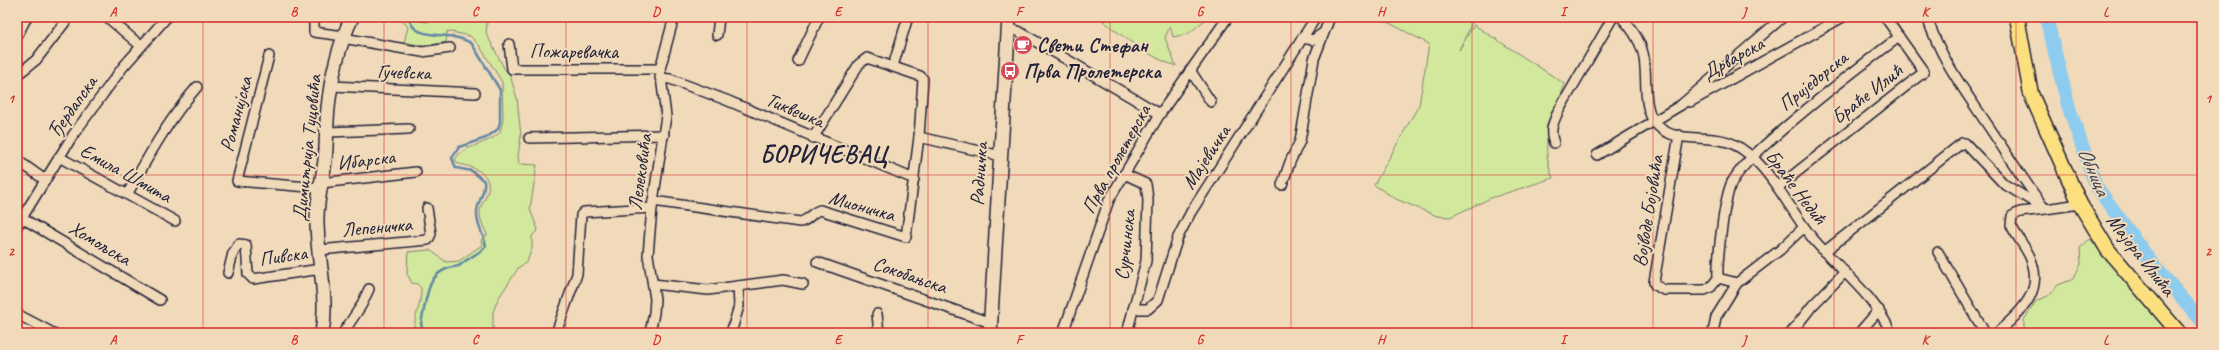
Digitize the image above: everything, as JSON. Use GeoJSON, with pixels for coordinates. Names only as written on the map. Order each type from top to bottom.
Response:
{"type":"FeatureCollection","features":[{"type":"Feature","properties":{"kind":"main road","name":"Мајора Илића"},"geometry":{"type":"LineString","coordinates":[[2017,17],[2031,94],[2080,204],[2095,232],[2121,266],[2179,333]]}},
{"type":"Feature","properties":{"kind":"street"},"geometry":{"type":"LineString","coordinates":[[17,36],[27,17]]}},
{"type":"Feature","properties":{"kind":"street"},"geometry":{"type":"LineString","coordinates":[[17,75],[36,60],[69,17]]}},
{"type":"Feature","properties":{"kind":"street"},"geometry":{"type":"LineString","coordinates":[[107,17],[141,46]]}},
{"type":"Feature","properties":{"kind":"street","name":"Ђердапска"},"geometry":{"type":"LineString","coordinates":[[20,222],[59,157],[100,98],[141,46],[167,17]]}},
{"type":"Feature","properties":{"kind":"street"},"geometry":{"type":"LineString","coordinates":[[314,17],[314,32],[422,52],[450,48]]}},
{"type":"Feature","properties":{"kind":"street","name":"Димитрија Туцовића"},"geometry":{"type":"LineString","coordinates":[[326,332],[317,218],[328,132],[328,109],[332,86],[344,37],[352,17]]}},
{"type":"Feature","properties":{"kind":"street","name":"Лелековића"},"geometry":{"type":"LineString","coordinates":[[650,333],[655,306],[648,255],[653,205],[664,135],[666,108],[660,74],[674,17]]}},
{"type":"Feature","properties":{"kind":"street"},"geometry":{"type":"LineString","coordinates":[[717,35],[719,17]]}},
{"type":"Feature","properties":{"kind":"street"},"geometry":{"type":"LineString","coordinates":[[798,61],[819,17]]}},
{"type":"Feature","properties":{"kind":"street"},"geometry":{"type":"LineString","coordinates":[[893,66],[908,17]]}},
{"type":"Feature","properties":{"kind":"street","name":"Прва пролетерска"},"geometry":{"type":"LineString","coordinates":[[1063,333],[1102,219],[1124,174],[1160,114],[1228,17]]}},
{"type":"Feature","properties":{"kind":"street","name":"Мајевичка"},"geometry":{"type":"LineString","coordinates":[[1133,309],[1148,309],[1158,300],[1178,237],[1191,212],[1316,17]]}},
{"type":"Feature","properties":{"kind":"street"},"geometry":{"type":"LineString","coordinates":[[1282,185],[1290,162],[1302,136],[1310,78],[1323,33],[1330,17]]}},
{"type":"Feature","properties":{"kind":"street"},"geometry":{"type":"LineString","coordinates":[[1554,143],[1551,134],[1552,126],[1558,112],[1613,17]]}},
{"type":"Feature","properties":{"kind":"street"},"geometry":{"type":"LineString","coordinates":[[1621,17],[1636,35],[1643,53],[1649,110],[1654,122]]}},
{"type":"Feature","properties":{"kind":"street"},"geometry":{"type":"LineString","coordinates":[[1597,155],[1682,105],[1783,17]]}},
{"type":"Feature","properties":{"kind":"street","name":"Дрварска"},"geometry":{"type":"LineString","coordinates":[[1682,105],[1698,98],[1843,17]]}},
{"type":"Feature","properties":{"kind":"street","name":"Браће Илић"},"geometry":{"type":"LineString","coordinates":[[1778,187],[1924,72],[1885,17]]}},
{"type":"Feature","properties":{"kind":"street"},"geometry":{"type":"LineString","coordinates":[[1927,17],[1934,38],[1943,56],[1968,98],[2014,168],[2045,209]]}},
{"type":"Feature","properties":{"kind":"street"},"geometry":{"type":"LineString","coordinates":[[1008,23],[1018,31],[1160,114]]}},
{"type":"Feature","properties":{"kind":"street","name":"Радничка"},"geometry":{"type":"LineString","coordinates":[[990,328],[1008,23]]}},
{"type":"Feature","properties":{"kind":"street"},"geometry":{"type":"LineString","coordinates":[[1302,38],[1313,40],[1323,33]]}},
{"type":"Feature","properties":{"kind":"street","name":"Приједорска"},"geometry":{"type":"LineString","coordinates":[[1752,157],[1845,77],[1899,37]]}},
{"type":"Feature","properties":{"kind":"street","name":"Пожаревачка"},"geometry":{"type":"LineString","coordinates":[[509,44],[512,69],[660,74]]}},
{"type":"Feature","properties":{"kind":"street","name":"Романијска"},"geometry":{"type":"LineString","coordinates":[[237,181],[269,56]]}},
{"type":"Feature","properties":{"kind":"street","name":"Мионичка"},"geometry":{"type":"LineString","coordinates":[[556,333],[577,274],[580,219],[584,212],[653,205],[800,222],[807,219],[811,213],[820,210],[906,237],[919,137],[923,81],[920,76],[867,58],[862,59],[814,138]]}},
{"type":"Feature","properties":{"kind":"street"},"geometry":{"type":"LineString","coordinates":[[1190,70],[1211,102]]}},
{"type":"Feature","properties":{"kind":"street","name":"Тиквешка"},"geometry":{"type":"LineString","coordinates":[[660,74],[914,178]]}},
{"type":"Feature","properties":{"kind":"street","name":"Гучевска"},"geometry":{"type":"LineString","coordinates":[[332,86],[475,93]]}},
{"type":"Feature","properties":{"kind":"street"},"geometry":{"type":"LineString","coordinates":[[128,193],[156,141],[181,106],[197,87]]}},
{"type":"Feature","properties":{"kind":"street","name":"Браће Недић"},"geometry":{"type":"LineString","coordinates":[[1654,122],[1664,130],[1679,135],[1729,142],[1752,157],[1778,187],[1804,227],[1824,252],[1845,272],[1879,310],[1891,333]]}},
{"type":"Feature","properties":{"kind":"street"},"geometry":{"type":"LineString","coordinates":[[328,132],[409,129]]}},
{"type":"Feature","properties":{"kind":"street"},"geometry":{"type":"LineString","coordinates":[[529,138],[664,135]]}},
{"type":"Feature","properties":{"kind":"street","name":"Војводе Бојовића"},"geometry":{"type":"LineString","coordinates":[[1679,135],[1654,282],[1655,286],[1664,290],[1705,290],[1718,278]]}},
{"type":"Feature","properties":{"kind":"street"},"geometry":{"type":"LineString","coordinates":[[919,137],[1001,156]]}},
{"type":"Feature","properties":{"kind":"street"},"geometry":{"type":"LineString","coordinates":[[1824,252],[1962,143],[1965,143],[1982,163],[2008,187],[2045,209]]}},
{"type":"Feature","properties":{"kind":"street","name":"Емила Шмита"},"geometry":{"type":"LineString","coordinates":[[59,157],[128,193],[175,221]]}},
{"type":"Feature","properties":{"kind":"street"},"geometry":{"type":"LineString","coordinates":[[1737,283],[1718,278],[1718,261],[1730,187],[1752,157]]}},
{"type":"Feature","properties":{"kind":"street"},"geometry":{"type":"LineString","coordinates":[[17,160],[45,180]]}},
{"type":"Feature","properties":{"kind":"street","name":"Ибарска"},"geometry":{"type":"LineString","coordinates":[[237,181],[321,186],[416,172]]}},
{"type":"Feature","properties":{"kind":"street","name":"Сурчинска"},"geometry":{"type":"LineString","coordinates":[[1124,174],[1143,182],[1148,190],[1146,261],[1128,333]]}},
{"type":"Feature","properties":{"kind":"street"},"geometry":{"type":"LineString","coordinates":[[1997,333],[2025,305],[2032,293],[2036,276],[2030,257],[2011,225],[2010,219],[2012,216],[2020,212],[2080,204]]}},
{"type":"Feature","properties":{"kind":"street","name":"Лепеничка"},"geometry":{"type":"LineString","coordinates":[[319,250],[428,240],[431,234],[426,208]]}},
{"type":"Feature","properties":{"kind":"street","name":"Хомољска"},"geometry":{"type":"LineString","coordinates":[[20,222],[160,300]]}},
{"type":"Feature","properties":{"kind":"street"},"geometry":{"type":"LineString","coordinates":[[1713,333],[1716,317],[1737,283],[1780,250],[1804,227]]}},
{"type":"Feature","properties":{"kind":"street","name":"Пивска"},"geometry":{"type":"LineString","coordinates":[[228,272],[233,253],[239,244],[246,245],[248,274],[253,279],[321,269]]}},
{"type":"Feature","properties":{"kind":"street"},"geometry":{"type":"LineString","coordinates":[[1938,252],[1985,333]]}},
{"type":"Feature","properties":{"kind":"street","name":"Сокобањска"},"geometry":{"type":"LineString","coordinates":[[817,262],[990,328]]}},
{"type":"Feature","properties":{"kind":"street"},"geometry":{"type":"LineString","coordinates":[[1791,333],[1812,306],[1845,272]]}},
{"type":"Feature","properties":{"kind":"street"},"geometry":{"type":"LineString","coordinates":[[652,284],[708,290],[783,280],[803,284]]}},
{"type":"Feature","properties":{"kind":"street"},"geometry":{"type":"LineString","coordinates":[[731,333],[739,306],[738,286]]}},
{"type":"Feature","properties":{"kind":"street"},"geometry":{"type":"LineString","coordinates":[[343,333],[361,306],[369,289]]}},
{"type":"Feature","properties":{"kind":"street"},"geometry":{"type":"LineString","coordinates":[[1859,333],[1879,310]]}},
{"type":"Feature","properties":{"kind":"street"},"geometry":{"type":"LineString","coordinates":[[17,314],[53,333]]}},
{"type":"Feature","properties":{"kind":"street"},"geometry":{"type":"LineString","coordinates":[[877,314],[879,333]]}},
{"type":"Feature","properties":{"kind":"green space"},"geometry":{"type":"Polygon","coordinates":[[[399,17],[417,17],[420,21],[428,22],[431,17],[482,17],[482,20],[487,23],[486,33],[505,70],[510,75],[517,98],[521,136],[518,156],[519,164],[537,165],[530,209],[538,230],[532,236],[532,248],[527,262],[519,267],[498,299],[493,312],[493,333],[414,333],[421,288],[417,284],[412,283],[407,274],[408,252],[430,250],[446,262],[459,261],[482,245],[481,240],[487,235],[480,214],[488,190],[487,179],[480,171],[459,164],[455,160],[463,151],[489,140],[500,132],[503,120],[502,82],[479,45],[470,36],[447,31],[446,42],[425,45],[404,42],[408,27],[399,17]]]}},
{"type":"Feature","properties":{"kind":"green space"},"geometry":{"type":"Polygon","coordinates":[[[1105,17],[1222,17],[1219,20],[1206,19],[1188,34],[1173,37],[1170,26],[1165,38],[1176,66],[1156,58],[1129,40],[1103,21],[1105,17]]]}},
{"type":"Feature","properties":{"kind":"green space"},"geometry":{"type":"Polygon","coordinates":[[[1378,17],[1462,17],[1472,23],[1459,50],[1474,25],[1565,84],[1552,119],[1547,142],[1549,165],[1553,178],[1491,198],[1450,217],[1437,216],[1396,199],[1374,185],[1419,105],[1429,44],[1378,17]]]}},
{"type":"Feature","properties":{"kind":"green space"},"geometry":{"type":"Polygon","coordinates":[[[2090,239],[2171,333],[2024,333],[2024,320],[2036,301],[2048,296],[2058,285],[2071,280],[2081,264],[2080,248],[2090,239]]]}},
{"type":"Feature","properties":{"kind":"waterway"},"geometry":{"type":"LineString","coordinates":[[409,17],[411,23],[417,30],[428,34],[458,38],[472,44],[500,90],[500,122],[498,129],[486,138],[459,147],[452,158],[456,168],[472,171],[484,181],[484,190],[478,206],[477,215],[478,223],[486,246],[480,252],[459,266],[448,268],[440,272],[434,278],[427,294],[421,323],[422,328],[428,333]]}},
{"type":"Feature","properties":{"kind":"waterway","name":"Обница"},"geometry":{"type":"LineString","coordinates":[[2046,17],[2068,105],[2096,186],[2151,262],[2202,321]]}},
{"type":"Feature","properties":{"kind":"place","name":"Свети Стефан"},"geometry":{"type":"Point","coordinates":[1023,45]}},
{"type":"Feature","properties":{"kind":"place","name":"Прва Пролетерска"},"geometry":{"type":"Point","coordinates":[1010,71]}},
{"type":"Feature","properties":{"kind":"district","name":"БОРИЧЕВАЦ"},"geometry":{"type":"Point","coordinates":[824,154]}}]}
